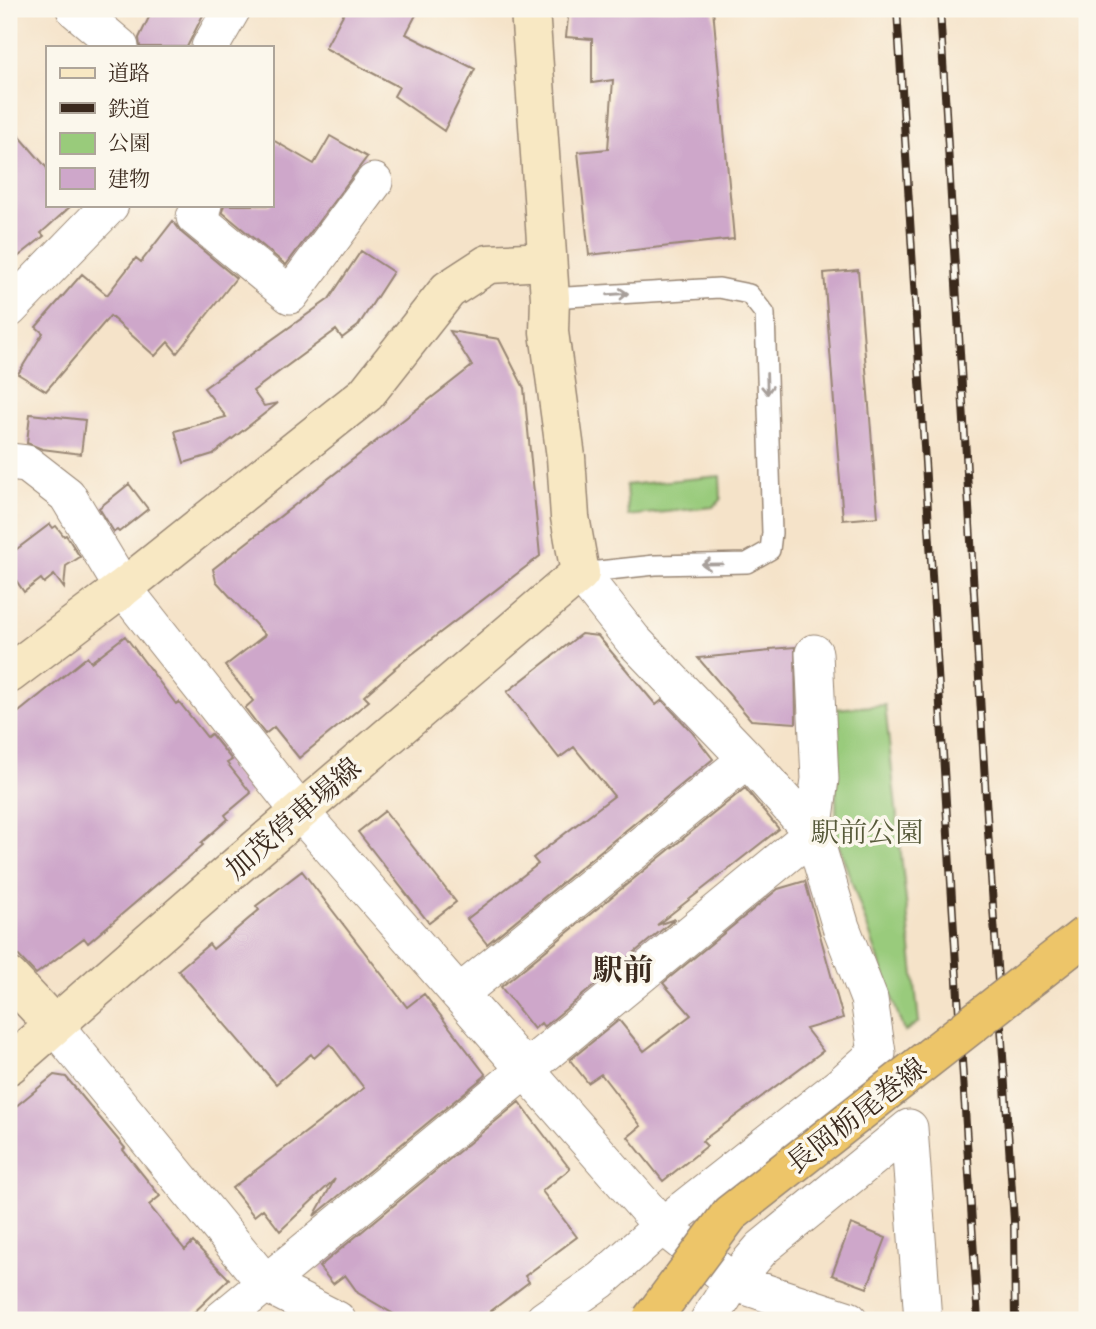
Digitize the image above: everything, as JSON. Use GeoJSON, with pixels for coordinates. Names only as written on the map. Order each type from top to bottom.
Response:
{"type":"FeatureCollection","features":[{"type":"Feature","properties":{"kind":"main road","name":"長岡栃尾巻線"},"geometry":{"type":"LineString","coordinates":[[651,1320],[730,1214],[1087,934]]}},
{"type":"Feature","properties":{"kind":"street"},"geometry":{"type":"LineString","coordinates":[[75,9],[119,46]]}},
{"type":"Feature","properties":{"kind":"street"},"geometry":{"type":"LineString","coordinates":[[211,46],[233,9]]}},
{"type":"Feature","properties":{"kind":"street"},"geometry":{"type":"LineString","coordinates":[[530,9],[550,298],[549,332],[566,457],[570,517],[580,573],[633,640],[747,759],[813,833]]}},
{"type":"Feature","properties":{"kind":"street"},"geometry":{"type":"LineString","coordinates":[[202,206],[195,217],[290,295],[374,182]]}},
{"type":"Feature","properties":{"kind":"street"},"geometry":{"type":"LineString","coordinates":[[9,309],[109,206]]}},
{"type":"Feature","properties":{"kind":"street"},"geometry":{"type":"LineString","coordinates":[[9,674],[123,588],[366,394],[448,290],[488,264],[546,261]]}},
{"type":"Feature","properties":{"kind":"street"},"geometry":{"type":"LineString","coordinates":[[9,461],[27,464],[67,495],[123,588],[300,812],[662,1226],[733,1282],[849,1320]]}},
{"type":"Feature","properties":{"kind":"street","name":"加茂停車場線"},"geometry":{"type":"LineString","coordinates":[[9,1065],[580,573]]}},
{"type":"Feature","properties":{"kind":"street"},"geometry":{"type":"LineString","coordinates":[[544,1320],[628,1258],[662,1226],[841,1085],[877,1053],[869,999],[841,927],[813,833],[820,779],[814,653]]}},
{"type":"Feature","properties":{"kind":"street"},"geometry":{"type":"LineString","coordinates":[[459,994],[747,759]]}},
{"type":"Feature","properties":{"kind":"street"},"geometry":{"type":"LineString","coordinates":[[221,1320],[813,833]]}},
{"type":"Feature","properties":{"kind":"street"},"geometry":{"type":"LineString","coordinates":[[9,977],[54,1025],[266,1284],[337,1320]]}},
{"type":"Feature","properties":{"kind":"street"},"geometry":{"type":"LineString","coordinates":[[709,1320],[733,1282],[762,1248],[909,1128],[923,1320]]}},
{"type":"Feature","properties":{"kind":"street"},"geometry":{"type":"LineString","coordinates":[[590,1320],[628,1258]]}},
{"type":"Feature","properties":{"kind":"lane"},"geometry":{"type":"LineString","coordinates":[[550,298],[719,288],[748,294],[765,314],[772,533],[770,550],[747,563],[654,565],[580,573]]}},
{"type":"Feature","properties":{"kind":"green space"},"geometry":{"type":"Polygon","coordinates":[[[720,476],[721,500],[713,507],[628,516],[626,485],[720,476]]]}},
{"type":"Feature","properties":{"kind":"green space","name":"駅前公園"},"geometry":{"type":"Polygon","coordinates":[[[885,705],[919,1022],[904,1032],[837,840],[834,709],[885,705]]]}},
{"type":"Feature","properties":{"kind":"building"},"geometry":{"type":"Polygon","coordinates":[[[153,9],[206,9],[188,46],[140,46],[139,38],[153,9]]]}},
{"type":"Feature","properties":{"kind":"building"},"geometry":{"type":"Polygon","coordinates":[[[346,9],[419,9],[406,34],[475,69],[444,131],[394,96],[399,87],[325,48],[346,9]]]}},
{"type":"Feature","properties":{"kind":"building"},"geometry":{"type":"Polygon","coordinates":[[[569,9],[713,9],[734,239],[589,255],[578,152],[608,149],[613,80],[592,83],[592,39],[566,37],[569,9]]]}},
{"type":"Feature","properties":{"kind":"building"},"geometry":{"type":"Polygon","coordinates":[[[9,124],[46,167],[46,206],[71,206],[41,233],[44,236],[9,264],[9,124]]]}},
{"type":"Feature","properties":{"kind":"building"},"geometry":{"type":"Polygon","coordinates":[[[330,136],[367,157],[286,265],[222,212],[224,206],[273,206],[273,140],[314,164],[330,136]]]}},
{"type":"Feature","properties":{"kind":"building"},"geometry":{"type":"Polygon","coordinates":[[[173,221],[182,233],[236,278],[177,353],[168,342],[155,356],[110,316],[46,391],[18,374],[43,333],[36,327],[82,274],[107,295],[136,258],[141,262],[173,221]]]}},
{"type":"Feature","properties":{"kind":"building"},"geometry":{"type":"Polygon","coordinates":[[[361,251],[393,272],[358,326],[342,338],[336,330],[253,391],[264,406],[278,403],[213,454],[184,463],[175,431],[226,417],[204,388],[329,299],[361,251]]]}},
{"type":"Feature","properties":{"kind":"building"},"geometry":{"type":"Polygon","coordinates":[[[858,270],[878,517],[843,520],[824,273],[858,270]]]}},
{"type":"Feature","properties":{"kind":"building"},"geometry":{"type":"Polygon","coordinates":[[[450,331],[499,339],[524,388],[540,556],[394,668],[364,696],[369,701],[299,758],[274,727],[265,734],[245,708],[253,701],[225,666],[265,635],[216,581],[213,569],[472,366],[450,331]]]}},
{"type":"Feature","properties":{"kind":"building"},"geometry":{"type":"Polygon","coordinates":[[[30,414],[85,420],[81,454],[42,449],[27,443],[30,414]]]}},
{"type":"Feature","properties":{"kind":"building"},"geometry":{"type":"Polygon","coordinates":[[[129,484],[148,509],[119,532],[114,532],[99,508],[129,484]]]}},
{"type":"Feature","properties":{"kind":"building"},"geometry":{"type":"Polygon","coordinates":[[[50,524],[66,535],[80,557],[66,566],[64,588],[54,575],[44,583],[41,579],[24,592],[9,570],[9,555],[50,524]]]}},
{"type":"Feature","properties":{"kind":"building"},"geometry":{"type":"Polygon","coordinates":[[[581,634],[598,636],[656,705],[662,700],[713,759],[487,944],[467,919],[538,864],[533,858],[614,796],[574,747],[559,758],[507,692],[581,634]]]}},
{"type":"Feature","properties":{"kind":"building"},"geometry":{"type":"Polygon","coordinates":[[[125,636],[176,704],[179,702],[207,737],[211,734],[232,760],[227,763],[251,793],[225,815],[228,819],[201,843],[203,845],[88,943],[84,938],[36,974],[9,946],[9,720],[87,657],[91,662],[125,636]]]}},
{"type":"Feature","properties":{"kind":"building"},"geometry":{"type":"Polygon","coordinates":[[[795,647],[796,723],[751,720],[698,658],[770,651],[795,647]]]}},
{"type":"Feature","properties":{"kind":"building"},"geometry":{"type":"Polygon","coordinates":[[[745,788],[779,829],[657,925],[675,919],[544,1027],[541,1023],[534,1029],[501,987],[745,788]]]}},
{"type":"Feature","properties":{"kind":"building"},"geometry":{"type":"Polygon","coordinates":[[[385,811],[456,902],[429,923],[358,832],[385,811]]]}},
{"type":"Feature","properties":{"kind":"building"},"geometry":{"type":"Polygon","coordinates":[[[302,871],[407,1007],[424,994],[486,1075],[314,1216],[335,1179],[280,1231],[263,1209],[254,1216],[232,1188],[364,1088],[330,1044],[314,1058],[311,1054],[276,1084],[178,970],[209,944],[213,949],[259,910],[256,906],[302,871]]]}},
{"type":"Feature","properties":{"kind":"building"},"geometry":{"type":"Polygon","coordinates":[[[805,881],[843,1018],[806,1029],[823,1051],[702,1141],[707,1146],[663,1181],[628,1137],[641,1126],[601,1074],[588,1083],[570,1060],[619,1020],[644,1051],[691,1015],[663,983],[778,889],[805,881]]]}},
{"type":"Feature","properties":{"kind":"building"},"geometry":{"type":"Polygon","coordinates":[[[54,1075],[66,1077],[125,1148],[123,1150],[160,1196],[149,1205],[185,1250],[193,1242],[229,1279],[186,1320],[9,1320],[9,1112],[54,1075]]]}},
{"type":"Feature","properties":{"kind":"building"},"geometry":{"type":"Polygon","coordinates":[[[519,1102],[570,1169],[542,1191],[577,1237],[525,1276],[529,1282],[491,1311],[485,1320],[404,1320],[358,1293],[345,1275],[333,1284],[319,1267],[519,1102]]]}},
{"type":"Feature","properties":{"kind":"building"},"geometry":{"type":"Polygon","coordinates":[[[851,1224],[886,1238],[867,1288],[832,1275],[851,1224]]]}},
{"type":"Feature","properties":{"kind":"railway"},"geometry":{"type":"LineString","coordinates":[[897,9],[978,1320]]}},
{"type":"Feature","properties":{"kind":"railway"},"geometry":{"type":"LineString","coordinates":[[940,9],[987,816],[1014,1221],[1015,1320]]}},
{"type":"Feature","properties":{"kind":"district","name":"駅前"},"geometry":{"type":"Point","coordinates":[623,970]}}]}
